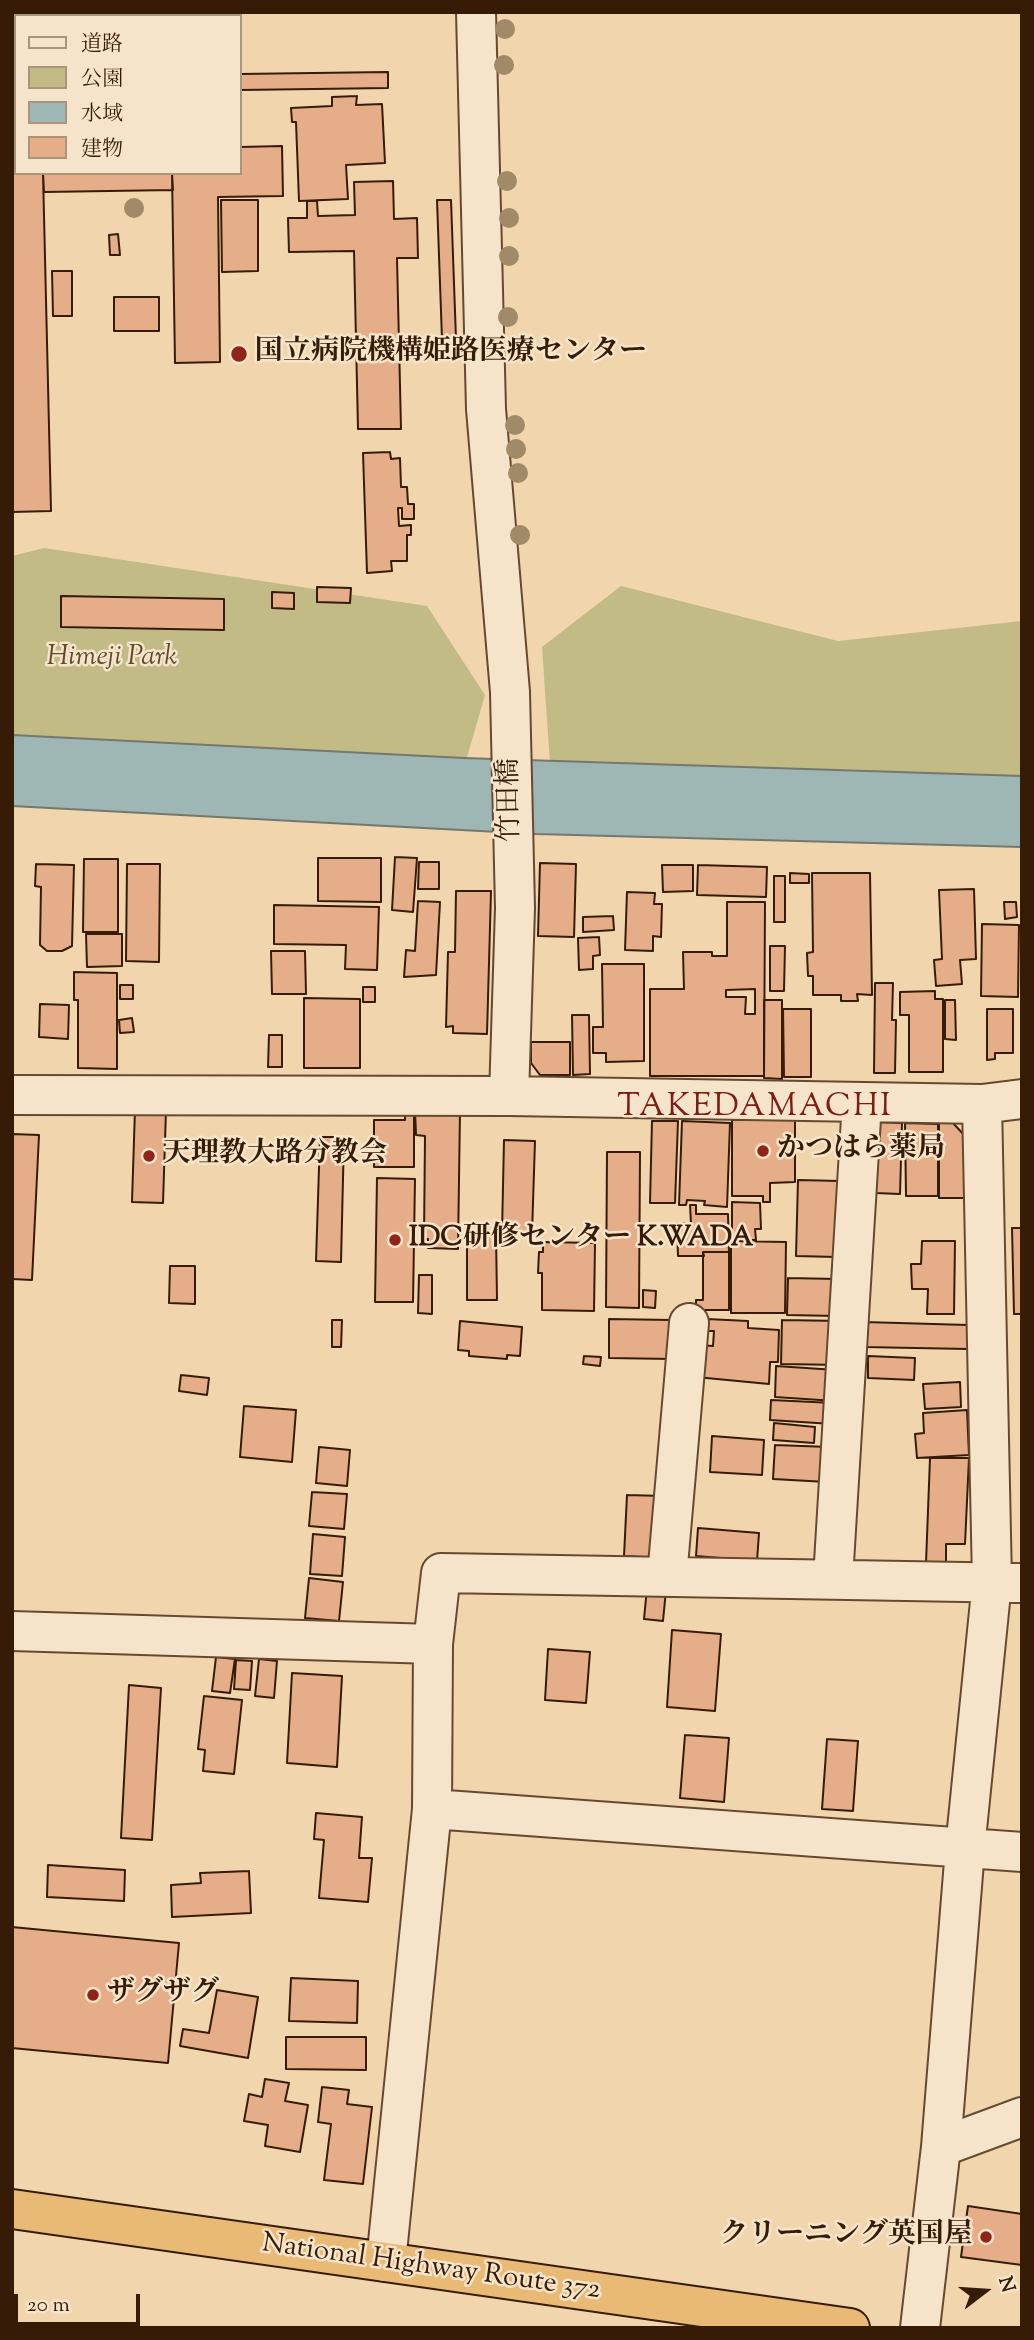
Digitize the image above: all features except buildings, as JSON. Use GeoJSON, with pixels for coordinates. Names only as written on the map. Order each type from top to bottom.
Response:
{"type":"FeatureCollection","features":[{"type":"Feature","properties":{"kind":"highway","name":"National Highway Route 372"},"geometry":{"type":"LineString","coordinates":[[12,2209],[386,2262],[729,2319],[850,2328]]}},
{"type":"Feature","properties":{"kind":"street","name":"竹田橋"},"geometry":{"type":"LineString","coordinates":[[476,12],[486,409],[510,692],[515,908],[509,1096]]}},
{"type":"Feature","properties":{"kind":"street"},"geometry":{"type":"LineString","coordinates":[[12,1095],[509,1096],[982,1104],[1022,1099]]}},
{"type":"Feature","properties":{"kind":"street"},"geometry":{"type":"LineString","coordinates":[[833,1579],[862,1102]]}},
{"type":"Feature","properties":{"kind":"street"},"geometry":{"type":"LineString","coordinates":[[920,2328],[941,2147],[965,1849],[1007,1582],[982,1104]]}},
{"type":"Feature","properties":{"kind":"street"},"geometry":{"type":"LineString","coordinates":[[667,1577],[689,1323]]}},
{"type":"Feature","properties":{"kind":"street"},"geometry":{"type":"LineString","coordinates":[[386,2262],[432,1809],[433,1644],[441,1573],[1007,1582]]}},
{"type":"Feature","properties":{"kind":"street"},"geometry":{"type":"LineString","coordinates":[[12,1631],[433,1644]]}},
{"type":"Feature","properties":{"kind":"street"},"geometry":{"type":"LineString","coordinates":[[432,1809],[1022,1852]]}},
{"type":"Feature","properties":{"kind":"street"},"geometry":{"type":"LineString","coordinates":[[941,2147],[1022,2117]]}},
{"type":"Feature","properties":{"kind":"green space","name":"Himeji Park"},"geometry":{"type":"Polygon","coordinates":[[[44,548],[427,606],[485,695],[461,778],[12,746],[12,556],[44,548]]]}},
{"type":"Feature","properties":{"kind":"green space"},"geometry":{"type":"Polygon","coordinates":[[[621,586],[838,641],[1022,621],[1022,777],[551,778],[542,647],[621,586]]]}},
{"type":"Feature","properties":{"kind":"water"},"geometry":{"type":"Polygon","coordinates":[[[12,735],[464,758],[1022,776],[1022,847],[536,834],[12,806],[12,735]]]}},
{"type":"Feature","properties":{"kind":"place","name":"国立病院機構姫路医療センター"},"geometry":{"type":"Point","coordinates":[239,354]}},
{"type":"Feature","properties":{"kind":"place","name":"かつはら薬局"},"geometry":{"type":"Point","coordinates":[763,1151]}},
{"type":"Feature","properties":{"kind":"place","name":"天理教大路分教会"},"geometry":{"type":"Point","coordinates":[149,1156]}},
{"type":"Feature","properties":{"kind":"place","name":"IDC研修センター K.WADA"},"geometry":{"type":"Point","coordinates":[395,1240]}},
{"type":"Feature","properties":{"kind":"place","name":"ザグザグ"},"geometry":{"type":"Point","coordinates":[93,1995]}},
{"type":"Feature","properties":{"kind":"place","name":"クリーニング英国屋"},"geometry":{"type":"Point","coordinates":[986,2237]}},
{"type":"Feature","properties":{"kind":"district","name":"TAKEDAMACHI"},"geometry":{"type":"Point","coordinates":[755,1110]}}]}
